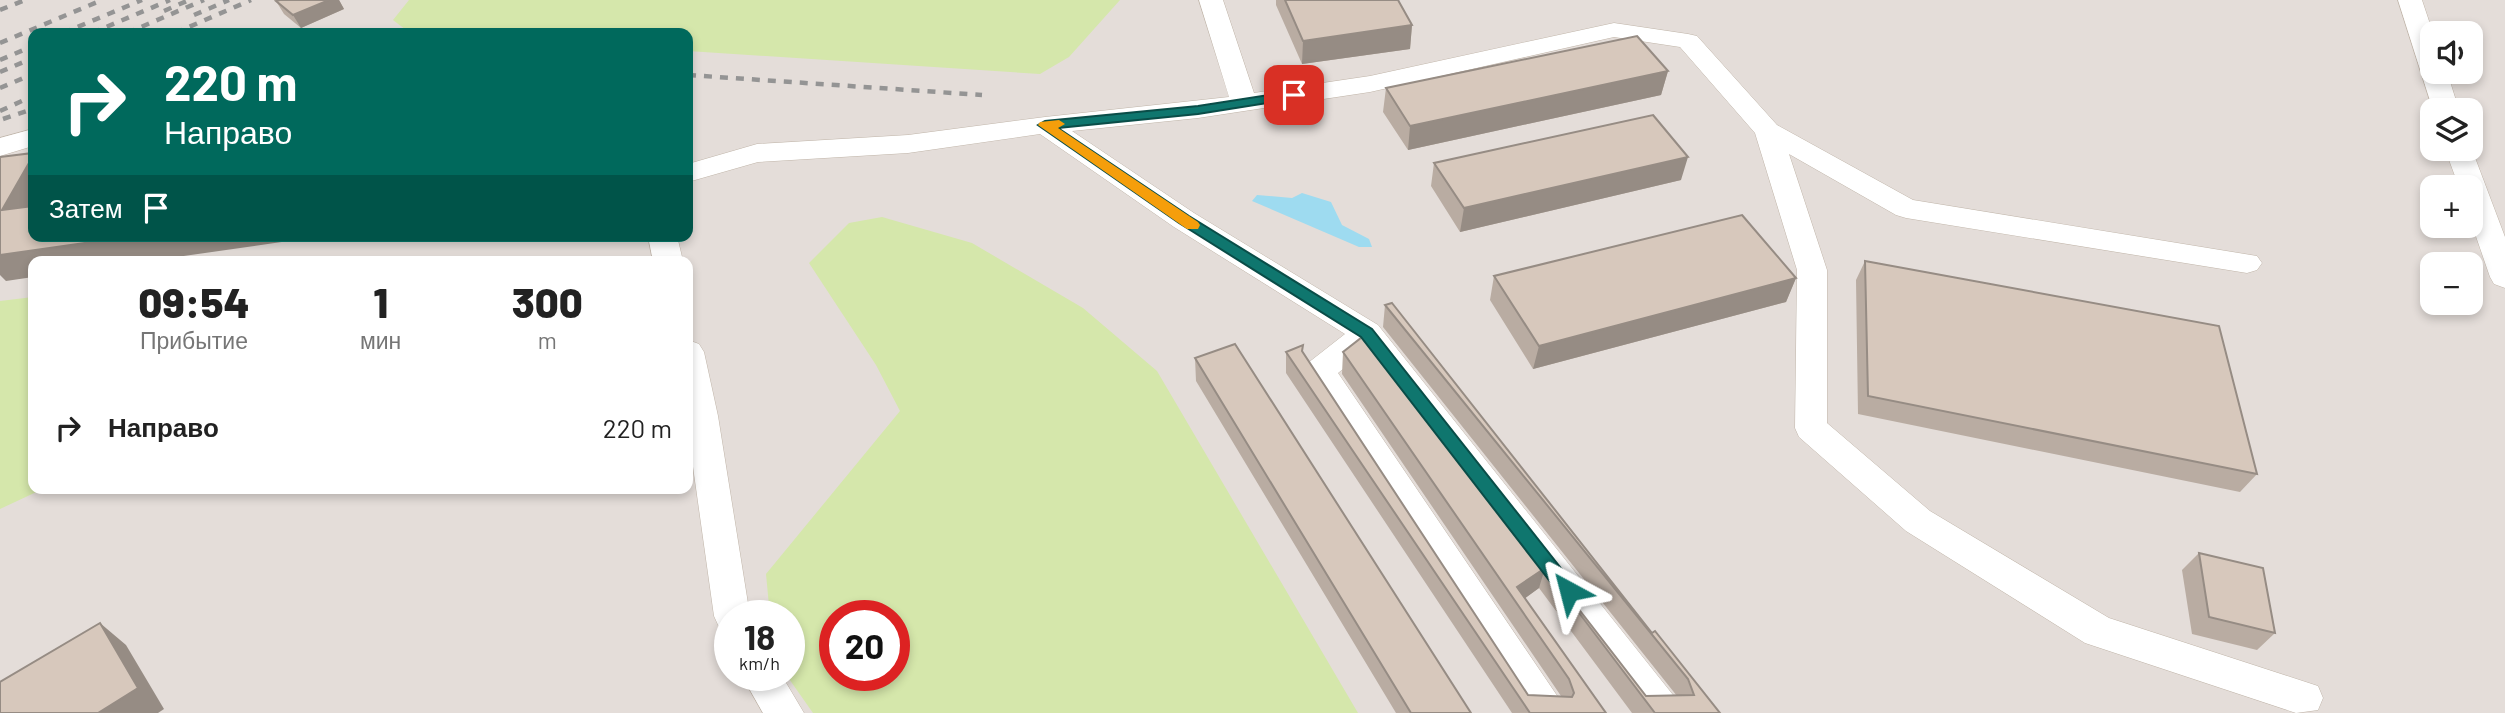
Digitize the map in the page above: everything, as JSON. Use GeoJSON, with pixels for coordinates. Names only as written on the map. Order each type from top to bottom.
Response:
{"type":"FeatureCollection","features":[{"type":"Feature","properties":{"kind":"street"},"geometry":{"type":"LineString","coordinates":[[1210,0],[1244,103]]}},
{"type":"Feature","properties":{"kind":"street"},"geometry":{"type":"LineString","coordinates":[[2410,0],[2420,30]]}},
{"type":"Feature","properties":{"kind":"street"},"geometry":{"type":"LineString","coordinates":[[693,172],[757,153],[908,144],[1045,125],[1244,103],[1370,84],[1614,30],[1688,41],[1768,131],[1906,208],[2246,263]]}},
{"type":"Feature","properties":{"kind":"street"},"geometry":{"type":"LineString","coordinates":[[1045,125],[1184,220],[1367,333],[1664,713]]}},
{"type":"Feature","properties":{"kind":"street"},"geometry":{"type":"LineString","coordinates":[[1768,131],[1812,270],[1811,428],[1918,521],[2098,631],[2304,698]]}},
{"type":"Feature","properties":{"kind":"street"},"geometry":{"type":"LineString","coordinates":[[0,147],[28,139]]}},
{"type":"Feature","properties":{"kind":"street"},"geometry":{"type":"LineString","coordinates":[[2463,161],[2504,270]]}},
{"type":"Feature","properties":{"kind":"street"},"geometry":{"type":"LineString","coordinates":[[1367,333],[1319,371],[1546,713]]}},
{"type":"Feature","properties":{"kind":"street"},"geometry":{"type":"LineString","coordinates":[[693,375],[702,416],[730,600]]}},
{"type":"Feature","properties":{"kind":"street"},"geometry":{"type":"LineString","coordinates":[[771,691],[785,713]]}},
{"type":"Feature","properties":{"kind":"shaded area"},"geometry":{"type":"Polygon","coordinates":[[[0,0],[2505,0],[2505,713],[0,713],[0,0]]]}},
{"type":"Feature","properties":{"kind":"green space"},"geometry":{"type":"Polygon","coordinates":[[[409,0],[1120,0],[1069,57],[1040,74],[693,51],[693,28],[403,28],[393,20],[409,0]]]}},
{"type":"Feature","properties":{"kind":"green space"},"geometry":{"type":"Polygon","coordinates":[[[882,217],[972,243],[1083,308],[1157,371],[1358,713],[813,713],[798,691],[805,691],[805,600],[768,600],[766,574],[900,411],[876,365],[809,263],[849,223],[882,217]]]}},
{"type":"Feature","properties":{"kind":"green space"},"geometry":{"type":"Polygon","coordinates":[[[28,298],[28,494],[32,494],[0,509],[0,301],[28,298]]]}},
{"type":"Feature","properties":{"kind":"water"},"geometry":{"type":"Polygon","coordinates":[[[1302,193],[1331,202],[1342,225],[1369,239],[1372,247],[1359,247],[1252,201],[1257,195],[1292,198],[1302,193]]]}},
{"type":"Feature","properties":{"kind":"building"},"geometry":{"type":"Polygon","coordinates":[[[329,0],[293,15],[276,1],[329,0]]]}},
{"type":"Feature","properties":{"kind":"building"},"geometry":{"type":"Polygon","coordinates":[[[1285,0],[1398,0],[1412,25],[1303,41],[1285,0]]]}},
{"type":"Feature","properties":{"kind":"building"},"geometry":{"type":"Polygon","coordinates":[[[1637,36],[1668,71],[1410,126],[1386,88],[1637,36]]]}},
{"type":"Feature","properties":{"kind":"building"},"geometry":{"type":"Polygon","coordinates":[[[1653,115],[1688,157],[1464,208],[1434,163],[1653,115]]]}},
{"type":"Feature","properties":{"kind":"building"},"geometry":{"type":"Polygon","coordinates":[[[28,154],[28,165],[2,210],[28,207],[28,242],[92,242],[0,255],[0,157],[28,154]]]}},
{"type":"Feature","properties":{"kind":"building"},"geometry":{"type":"Polygon","coordinates":[[[1742,215],[1796,278],[1539,346],[1494,276],[1742,215]]]}},
{"type":"Feature","properties":{"kind":"building"},"geometry":{"type":"Polygon","coordinates":[[[1865,261],[2219,326],[2257,474],[1868,396],[1865,261]]]}},
{"type":"Feature","properties":{"kind":"building"},"geometry":{"type":"Polygon","coordinates":[[[1392,303],[1652,633],[1655,631],[1720,713],[1655,713],[1545,568],[1517,587],[1606,713],[1530,713],[1286,352],[1303,345],[1302,351],[1528,695],[1572,697],[1574,693],[1569,679],[1343,352],[1366,334],[1646,696],[1694,695],[1688,679],[1385,305],[1392,303]]]}},
{"type":"Feature","properties":{"kind":"building"},"geometry":{"type":"Polygon","coordinates":[[[1235,344],[1471,713],[1411,713],[1195,358],[1235,344]]]}},
{"type":"Feature","properties":{"kind":"building"},"geometry":{"type":"Polygon","coordinates":[[[2199,553],[2263,568],[2275,633],[2209,617],[2199,553]]]}},
{"type":"Feature","properties":{"kind":"building"},"geometry":{"type":"Polygon","coordinates":[[[100,623],[138,688],[98,713],[0,713],[0,682],[100,623]]]}},
{"type":"Feature","properties":{"kind":"railway"},"geometry":{"type":"LineString","coordinates":[[0,10],[25,0]]}},
{"type":"Feature","properties":{"kind":"railway"},"geometry":{"type":"LineString","coordinates":[[36,28],[102,0]]}},
{"type":"Feature","properties":{"kind":"railway"},"geometry":{"type":"LineString","coordinates":[[75,28],[142,0]]}},
{"type":"Feature","properties":{"kind":"railway"},"geometry":{"type":"LineString","coordinates":[[104,28],[170,0]]}},
{"type":"Feature","properties":{"kind":"railway"},"geometry":{"type":"LineString","coordinates":[[164,11],[189,0]]}},
{"type":"Feature","properties":{"kind":"railway"},"geometry":{"type":"LineString","coordinates":[[139,28],[204,0]]}},
{"type":"Feature","properties":{"kind":"railway"},"geometry":{"type":"LineString","coordinates":[[194,15],[229,0]]}},
{"type":"Feature","properties":{"kind":"railway"},"geometry":{"type":"LineString","coordinates":[[187,28],[251,0]]}},
{"type":"Feature","properties":{"kind":"railway"},"geometry":{"type":"LineString","coordinates":[[0,43],[28,31]]}},
{"type":"Feature","properties":{"kind":"railway"},"geometry":{"type":"LineString","coordinates":[[0,60],[28,48]]}},
{"type":"Feature","properties":{"kind":"railway"},"geometry":{"type":"LineString","coordinates":[[0,72],[28,60]]}},
{"type":"Feature","properties":{"kind":"railway"},"geometry":{"type":"LineString","coordinates":[[693,75],[982,95]]}},
{"type":"Feature","properties":{"kind":"railway"},"geometry":{"type":"LineString","coordinates":[[0,88],[28,76]]}},
{"type":"Feature","properties":{"kind":"railway"},"geometry":{"type":"LineString","coordinates":[[0,111],[28,98]]}},
{"type":"Feature","properties":{"kind":"railway"},"geometry":{"type":"LineString","coordinates":[[3,119],[28,111]]}},
{"type":"Feature","properties":{"kind":"slow traffic"},"geometry":{"type":"LineString","coordinates":[[1059,124],[1045,125],[1193,225]]}},
{"type":"Feature","properties":{"kind":"route"},"geometry":{"type":"LineString","coordinates":[[1294,95],[1198,110],[1045,125],[1184,220],[1367,333],[1569,591]]}}]}
